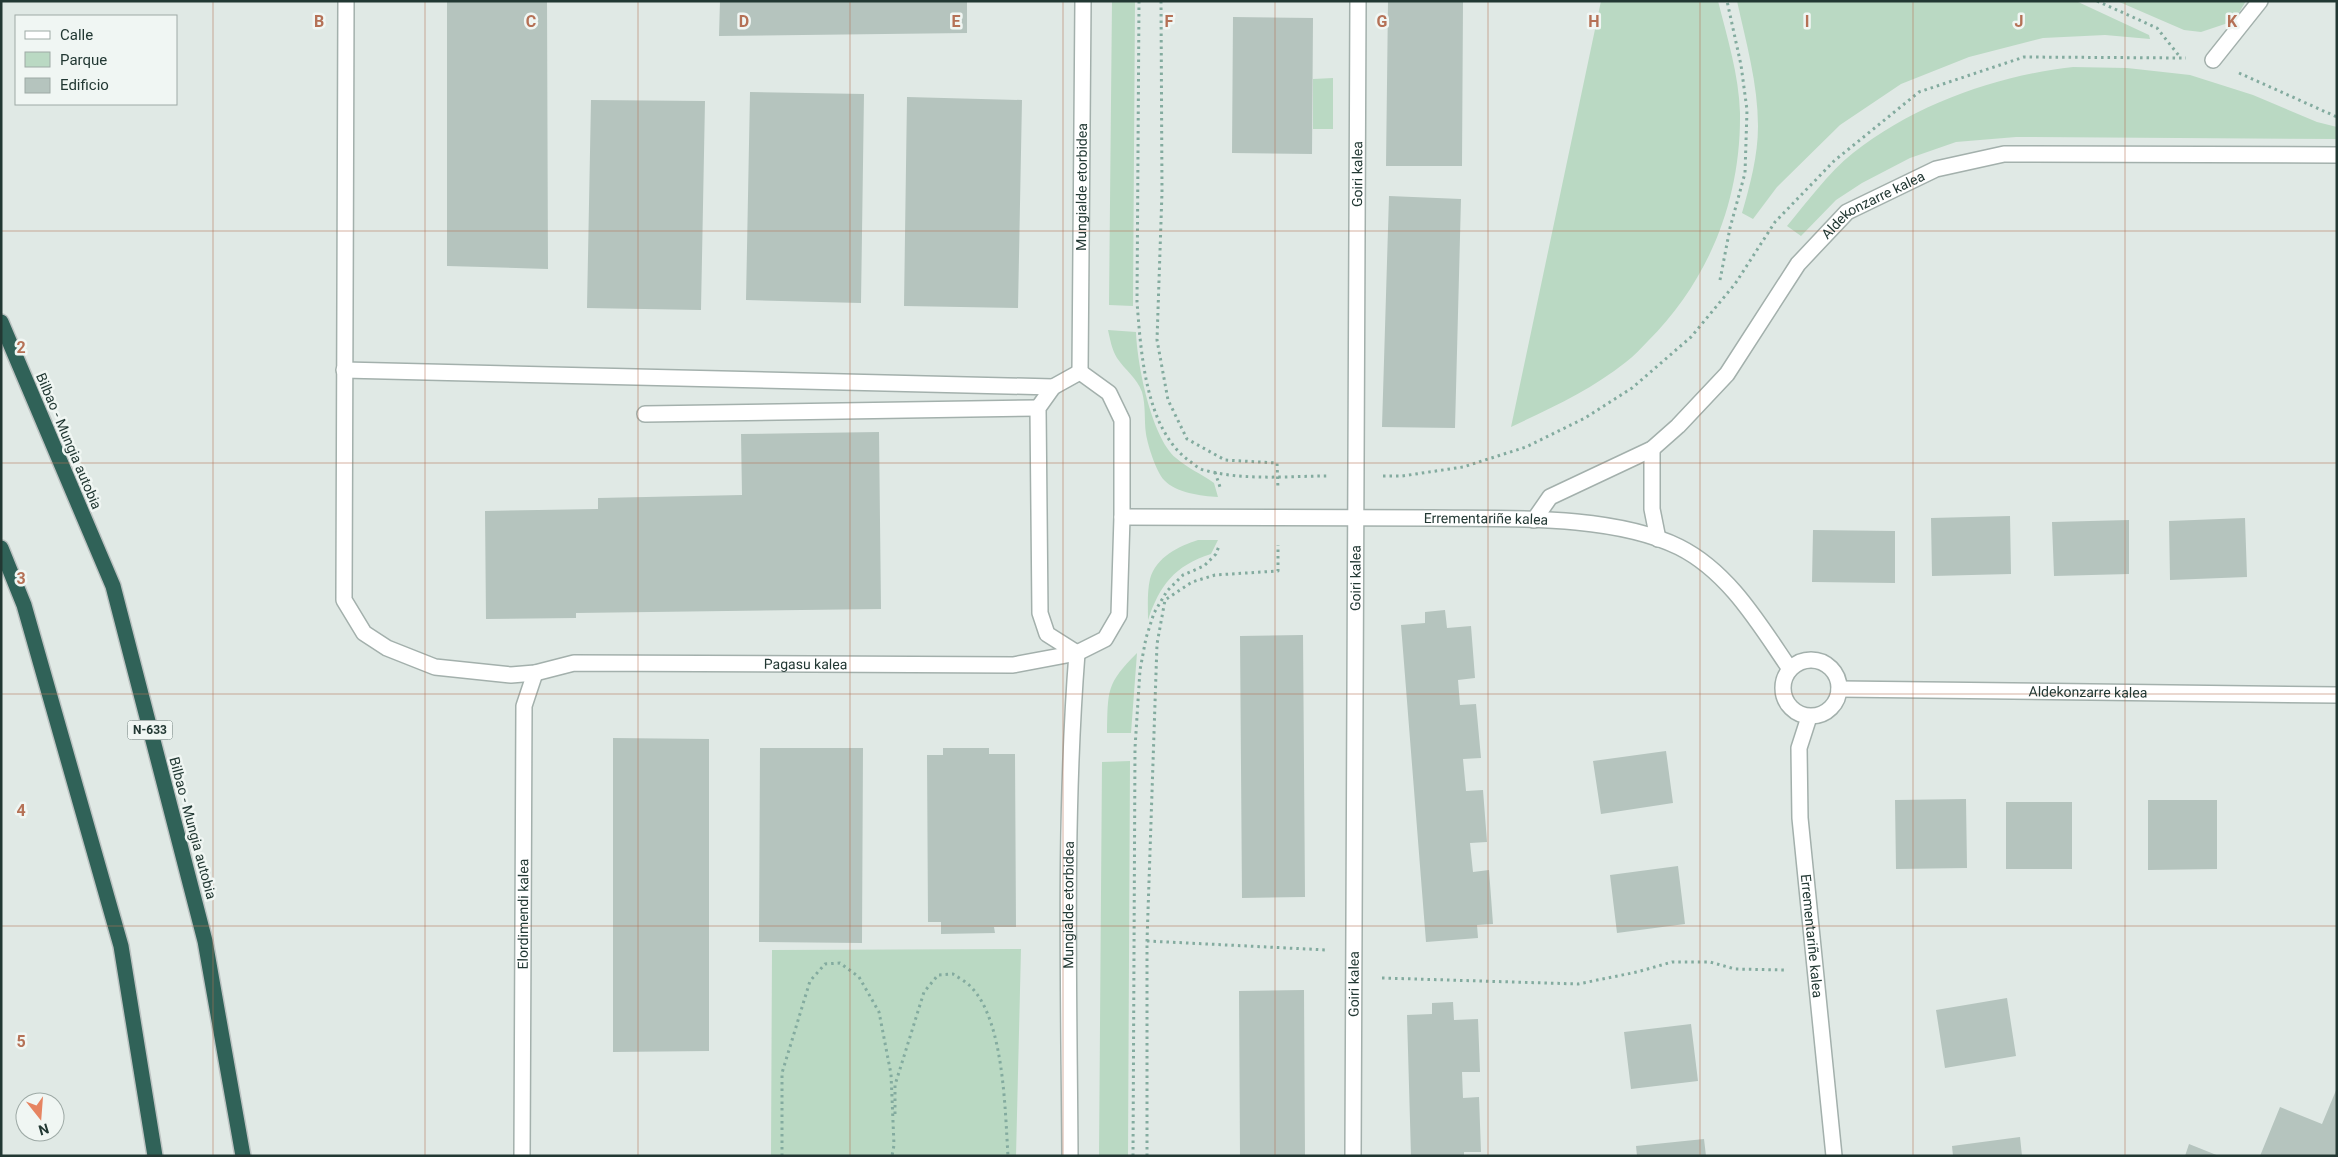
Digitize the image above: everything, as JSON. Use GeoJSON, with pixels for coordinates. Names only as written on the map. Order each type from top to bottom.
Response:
{"type":"FeatureCollection","features":[{"type":"Feature","properties":{"kind":"highway","name":"Bilbao - Mungia autobia"},"geometry":{"type":"LineString","coordinates":[[1,322],[113,586],[205,941],[243,1156]]}},
{"type":"Feature","properties":{"kind":"highway"},"geometry":{"type":"LineString","coordinates":[[1,548],[24,605],[121,946],[155,1156]]}},
{"type":"Feature","properties":{"kind":"street","name":"Pagasu kalea"},"geometry":{"type":"LineString","coordinates":[[346,1],[344,600],[364,633],[387,648],[435,667],[511,674],[534,674],[574,663],[1013,665],[1077,653]]}},
{"type":"Feature","properties":{"kind":"street","name":"Mungialde etorbidea"},"geometry":{"type":"LineString","coordinates":[[1080,372],[1083,1]]}},
{"type":"Feature","properties":{"kind":"street","name":"Goiri kalea"},"geometry":{"type":"LineString","coordinates":[[1353,1156],[1353,951],[1358,518],[1356,476],[1358,1]]}},
{"type":"Feature","properties":{"kind":"street"},"geometry":{"type":"LineString","coordinates":[[2213,60],[2260,1]]}},
{"type":"Feature","properties":{"kind":"street","name":"Aldekonzarre kalea"},"geometry":{"type":"LineString","coordinates":[[1534,520],[1550,497],[1652,449],[1678,426],[1727,374],[1798,264],[1847,212],[1936,169],[2004,154],[2337,155]]}},
{"type":"Feature","properties":{"kind":"street"},"geometry":{"type":"LineString","coordinates":[[344,370],[1053,387]]}},
{"type":"Feature","properties":{"kind":"street"},"geometry":{"type":"LineString","coordinates":[[1080,372],[1109,392],[1122,420],[1122,517],[1119,615],[1105,639],[1077,653],[1046,634],[1040,613],[1038,408],[1053,387],[1080,372]]}},
{"type":"Feature","properties":{"kind":"street"},"geometry":{"type":"LineString","coordinates":[[645,414],[1038,408]]}},
{"type":"Feature","properties":{"kind":"street"},"geometry":{"type":"LineString","coordinates":[[1652,449],[1652,509],[1658,539]]}},
{"type":"Feature","properties":{"kind":"street","name":"Errementariñe kalea"},"geometry":{"type":"LineString","coordinates":[[1122,517],[1534,520],[1610,526],[1658,539],[1679,547],[1721,576],[1757,621],[1790,669]]}},
{"type":"Feature","properties":{"kind":"street","name":"Mungialde etorbidea"},"geometry":{"type":"LineString","coordinates":[[1070,1156],[1068,941],[1071,748],[1077,653]]}},
{"type":"Feature","properties":{"kind":"street"},"geometry":{"type":"LineString","coordinates":[[1817,660],[1826,664],[1833,671],[1840,689],[1833,706],[1818,716],[1808,717],[1792,710],[1786,702],[1782,685],[1790,669],[1798,663],[1817,660]]}},
{"type":"Feature","properties":{"kind":"street","name":"Elordimendi kalea"},"geometry":{"type":"LineString","coordinates":[[522,1156],[524,706],[534,674]]}},
{"type":"Feature","properties":{"kind":"street","name":"Aldekonzarre kalea"},"geometry":{"type":"LineString","coordinates":[[1840,689],[2337,695]]}},
{"type":"Feature","properties":{"kind":"street","name":"Errementariñe kalea"},"geometry":{"type":"LineString","coordinates":[[1808,717],[1799,748],[1800,818],[1834,1156]]}},
{"type":"Feature","properties":{"kind":"path"},"geometry":{"type":"LineString","coordinates":[[1139,1],[1137,302],[1141,350],[1148,389],[1160,422],[1178,452],[1202,470],[1244,476],[1402,476],[1463,467],[1526,447],[1585,418],[1632,388],[1691,337],[1735,284],[1775,222],[1834,161],[1919,92],[2024,58],[2180,57],[2213,60],[2337,116]]}},
{"type":"Feature","properties":{"kind":"path"},"geometry":{"type":"LineString","coordinates":[[1148,1156],[1147,942],[1156,644],[1165,600],[1192,582],[1215,575],[1278,571],[1277,463],[1225,460],[1188,439],[1168,400],[1157,340],[1162,192],[1161,1]]}},
{"type":"Feature","properties":{"kind":"path"},"geometry":{"type":"LineString","coordinates":[[1720,280],[1730,228],[1745,173],[1747,110],[1741,65],[1726,1]]}},
{"type":"Feature","properties":{"kind":"path"},"geometry":{"type":"LineString","coordinates":[[2097,1],[2157,28],[2180,57]]}},
{"type":"Feature","properties":{"kind":"path"},"geometry":{"type":"LineString","coordinates":[[1133,1156],[1135,748],[1140,670],[1146,638],[1154,613],[1167,591],[1183,575],[1204,566],[1216,554],[1220,541]]}},
{"type":"Feature","properties":{"kind":"path"},"geometry":{"type":"LineString","coordinates":[[1147,942],[1353,951]]}},
{"type":"Feature","properties":{"kind":"path"},"geometry":{"type":"LineString","coordinates":[[1354,977],[1578,984],[1637,972],[1672,962],[1710,962],[1735,969],[1815,971]]}},
{"type":"Feature","properties":{"kind":"path"},"geometry":{"type":"LineString","coordinates":[[782,1156],[782,1073],[810,981],[825,964],[840,963],[859,977],[879,1012],[891,1074],[894,1145]]}},
{"type":"Feature","properties":{"kind":"path"},"geometry":{"type":"LineString","coordinates":[[893,1156],[895,1085],[924,992],[938,975],[953,974],[972,988],[992,1023],[1004,1084],[1008,1156]]}},
{"type":"Feature","properties":{"kind":"green space"},"geometry":{"type":"Polygon","coordinates":[[[1112,1],[1135,1],[1133,306],[1109,305],[1112,1]]]}},
{"type":"Feature","properties":{"kind":"green space"},"geometry":{"type":"Polygon","coordinates":[[[1601,1],[1718,1],[1732,56],[1739,99],[1739,145],[1735,177],[1717,237],[1704,265],[1670,317],[1635,355],[1613,372],[1570,398],[1511,427],[1601,1]]]}},
{"type":"Feature","properties":{"kind":"green space"},"geometry":{"type":"Polygon","coordinates":[[[1737,1],[2076,1],[2149,35],[2150,39],[2105,35],[2043,38],[1969,57],[1901,84],[1840,125],[1777,187],[1753,219],[1742,213],[1751,181],[1758,137],[1756,95],[1737,1]]]}},
{"type":"Feature","properties":{"kind":"green space"},"geometry":{"type":"Polygon","coordinates":[[[2117,1],[2246,1],[2234,21],[2201,32],[2184,30],[2117,1]]]}},
{"type":"Feature","properties":{"kind":"green space"},"geometry":{"type":"Polygon","coordinates":[[[2073,67],[2127,68],[2190,75],[2253,95],[2317,122],[2337,127],[2337,139],[2016,137],[1956,142],[1910,158],[1862,183],[1836,200],[1801,236],[1787,226],[1835,169],[1853,153],[1903,120],[1957,95],[1986,85],[2044,71],[2073,67]]]}},
{"type":"Feature","properties":{"kind":"green space"},"geometry":{"type":"Polygon","coordinates":[[[1333,78],[1333,129],[1313,129],[1313,79],[1333,78]]]}},
{"type":"Feature","properties":{"kind":"green space"},"geometry":{"type":"Polygon","coordinates":[[[1108,330],[1136,332],[1139,362],[1147,399],[1159,434],[1167,448],[1176,458],[1214,483],[1218,497],[1182,491],[1169,484],[1161,476],[1147,439],[1142,392],[1137,382],[1115,355],[1108,330]]]}},
{"type":"Feature","properties":{"kind":"green space"},"geometry":{"type":"Polygon","coordinates":[[[1198,540],[1218,540],[1211,554],[1187,564],[1170,578],[1163,587],[1148,620],[1148,589],[1150,579],[1157,564],[1176,549],[1198,540]]]}},
{"type":"Feature","properties":{"kind":"green space"},"geometry":{"type":"Polygon","coordinates":[[[1137,653],[1131,733],[1107,733],[1111,688],[1119,673],[1137,653]]]}},
{"type":"Feature","properties":{"kind":"green space"},"geometry":{"type":"Polygon","coordinates":[[[1130,761],[1128,1156],[1099,1156],[1102,762],[1130,761]]]}},
{"type":"Feature","properties":{"kind":"green space"},"geometry":{"type":"Polygon","coordinates":[[[1021,949],[1016,1156],[771,1156],[772,950],[1021,949]]]}},
{"type":"Feature","properties":{"kind":"building"},"geometry":{"type":"Polygon","coordinates":[[[447,1],[547,1],[548,269],[447,266],[447,1]]]}},
{"type":"Feature","properties":{"kind":"building"},"geometry":{"type":"Polygon","coordinates":[[[720,1],[967,1],[967,33],[719,36],[720,1]]]}},
{"type":"Feature","properties":{"kind":"building"},"geometry":{"type":"Polygon","coordinates":[[[1388,1],[1463,1],[1462,166],[1386,166],[1388,1]]]}},
{"type":"Feature","properties":{"kind":"building"},"geometry":{"type":"Polygon","coordinates":[[[1233,17],[1313,18],[1312,154],[1232,153],[1233,17]]]}},
{"type":"Feature","properties":{"kind":"building"},"geometry":{"type":"Polygon","coordinates":[[[750,92],[864,94],[861,303],[746,300],[750,92]]]}},
{"type":"Feature","properties":{"kind":"building"},"geometry":{"type":"Polygon","coordinates":[[[907,97],[1022,100],[1018,308],[904,306],[907,97]]]}},
{"type":"Feature","properties":{"kind":"building"},"geometry":{"type":"Polygon","coordinates":[[[591,100],[705,101],[701,310],[587,308],[591,100]]]}},
{"type":"Feature","properties":{"kind":"building"},"geometry":{"type":"Polygon","coordinates":[[[1389,196],[1461,199],[1455,428],[1382,427],[1389,196]]]}},
{"type":"Feature","properties":{"kind":"building"},"geometry":{"type":"Polygon","coordinates":[[[879,432],[881,609],[576,613],[576,618],[486,619],[485,511],[598,509],[598,498],[742,495],[741,434],[879,432]]]}},
{"type":"Feature","properties":{"kind":"building"},"geometry":{"type":"Polygon","coordinates":[[[2010,516],[2011,574],[1932,576],[1931,518],[2010,516]]]}},
{"type":"Feature","properties":{"kind":"building"},"geometry":{"type":"Polygon","coordinates":[[[2245,518],[2247,577],[2170,580],[2169,521],[2245,518]]]}},
{"type":"Feature","properties":{"kind":"building"},"geometry":{"type":"Polygon","coordinates":[[[2129,520],[2129,574],[2054,576],[2052,522],[2129,520]]]}},
{"type":"Feature","properties":{"kind":"building"},"geometry":{"type":"Polygon","coordinates":[[[1813,530],[1895,531],[1895,583],[1812,582],[1813,530]]]}},
{"type":"Feature","properties":{"kind":"building"},"geometry":{"type":"Polygon","coordinates":[[[1445,610],[1447,628],[1471,626],[1475,678],[1458,680],[1460,705],[1476,704],[1481,758],[1463,759],[1466,791],[1483,790],[1487,842],[1470,843],[1473,872],[1489,870],[1493,924],[1477,925],[1478,938],[1426,942],[1401,625],[1425,623],[1425,612],[1445,610]]]}},
{"type":"Feature","properties":{"kind":"building"},"geometry":{"type":"Polygon","coordinates":[[[1303,635],[1305,897],[1242,898],[1240,636],[1303,635]]]}},
{"type":"Feature","properties":{"kind":"building"},"geometry":{"type":"Polygon","coordinates":[[[613,738],[709,739],[709,1051],[613,1052],[613,738]]]}},
{"type":"Feature","properties":{"kind":"building"},"geometry":{"type":"Polygon","coordinates":[[[760,748],[863,748],[862,943],[759,942],[760,748]]]}},
{"type":"Feature","properties":{"kind":"building"},"geometry":{"type":"Polygon","coordinates":[[[943,748],[989,748],[989,754],[1015,754],[1016,927],[994,927],[995,933],[941,934],[941,922],[928,922],[927,755],[943,755],[943,748]]]}},
{"type":"Feature","properties":{"kind":"building"},"geometry":{"type":"Polygon","coordinates":[[[1666,751],[1673,803],[1601,814],[1593,761],[1666,751]]]}},
{"type":"Feature","properties":{"kind":"building"},"geometry":{"type":"Polygon","coordinates":[[[1966,799],[1967,868],[1896,869],[1895,800],[1966,799]]]}},
{"type":"Feature","properties":{"kind":"building"},"geometry":{"type":"Polygon","coordinates":[[[2148,800],[2217,800],[2217,869],[2148,870],[2148,800]]]}},
{"type":"Feature","properties":{"kind":"building"},"geometry":{"type":"Polygon","coordinates":[[[2006,802],[2072,802],[2072,869],[2006,869],[2006,802]]]}},
{"type":"Feature","properties":{"kind":"building"},"geometry":{"type":"Polygon","coordinates":[[[1678,866],[1685,924],[1617,933],[1610,875],[1678,866]]]}},
{"type":"Feature","properties":{"kind":"building"},"geometry":{"type":"Polygon","coordinates":[[[1304,990],[1305,1156],[1240,1156],[1239,991],[1304,990]]]}},
{"type":"Feature","properties":{"kind":"building"},"geometry":{"type":"Polygon","coordinates":[[[2007,998],[2016,1056],[1945,1068],[1936,1010],[2007,998]]]}},
{"type":"Feature","properties":{"kind":"building"},"geometry":{"type":"Polygon","coordinates":[[[1453,1002],[1454,1020],[1478,1019],[1480,1072],[1462,1072],[1463,1098],[1479,1097],[1481,1152],[1464,1152],[1464,1156],[1411,1156],[1407,1015],[1432,1014],[1432,1003],[1453,1002]]]}},
{"type":"Feature","properties":{"kind":"building"},"geometry":{"type":"Polygon","coordinates":[[[1691,1024],[1698,1081],[1631,1089],[1624,1032],[1691,1024]]]}},
{"type":"Feature","properties":{"kind":"building"},"geometry":{"type":"Polygon","coordinates":[[[2337,1088],[2337,1156],[2260,1156],[2280,1107],[2322,1124],[2337,1088]]]}},
{"type":"Feature","properties":{"kind":"building"},"geometry":{"type":"Polygon","coordinates":[[[2020,1137],[2022,1156],[1953,1156],[1952,1146],[2020,1137]]]}},
{"type":"Feature","properties":{"kind":"building"},"geometry":{"type":"Polygon","coordinates":[[[1704,1139],[1706,1156],[1637,1156],[1636,1146],[1704,1139]]]}},
{"type":"Feature","properties":{"kind":"building"},"geometry":{"type":"Polygon","coordinates":[[[2189,1144],[2219,1156],[2185,1156],[2189,1144]]]}}]}
